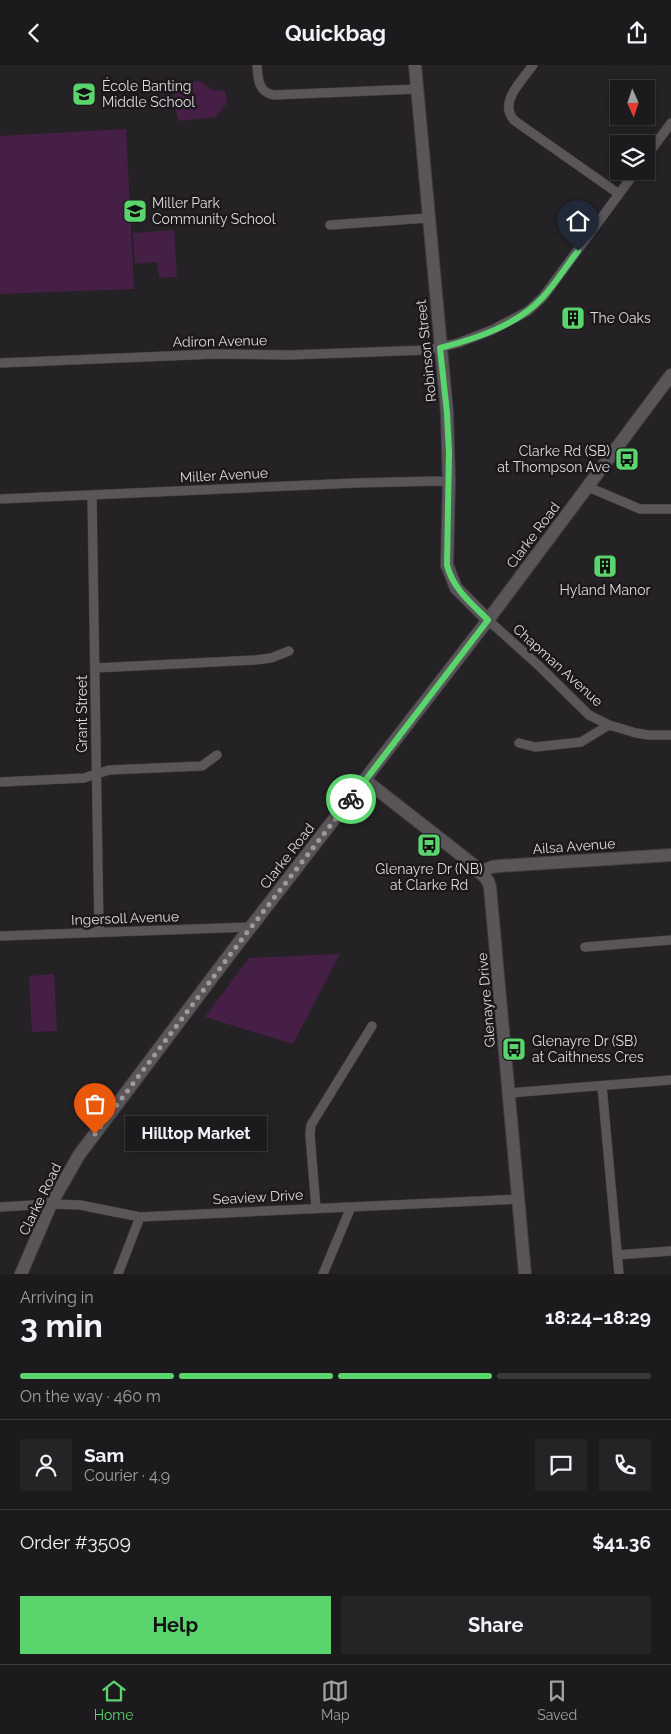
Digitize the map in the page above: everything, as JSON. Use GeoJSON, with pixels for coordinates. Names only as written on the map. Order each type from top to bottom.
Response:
{"type":"FeatureCollection","features":[{"type":"Feature","properties":{"kind":"street"},"geometry":{"type":"LineString","coordinates":[[257,65],[259,83],[268,94],[417,89]]}},
{"type":"Feature","properties":{"kind":"street","name":"Robinson Street"},"geometry":{"type":"LineString","coordinates":[[415,65],[447,413],[449,482],[446,556],[449,574],[456,588],[488,620]]}},
{"type":"Feature","properties":{"kind":"street"},"geometry":{"type":"LineString","coordinates":[[533,65],[509,101],[508,110],[510,115],[515,121],[619,194]]}},
{"type":"Feature","properties":{"kind":"street"},"geometry":{"type":"LineString","coordinates":[[655,145],[671,123]]}},
{"type":"Feature","properties":{"kind":"street","name":"Adiron Avenue"},"geometry":{"type":"LineString","coordinates":[[0,363],[216,354],[289,355],[440,348],[458,343],[515,319],[535,305],[549,289],[629,180]]}},
{"type":"Feature","properties":{"kind":"street"},"geometry":{"type":"LineString","coordinates":[[330,225],[428,218]]}},
{"type":"Feature","properties":{"kind":"street","name":"Clarke Road"},"geometry":{"type":"LineString","coordinates":[[21,1274],[51,1204],[79,1155],[250,927],[488,620],[671,375]]}},
{"type":"Feature","properties":{"kind":"street","name":"Miller Avenue"},"geometry":{"type":"LineString","coordinates":[[0,499],[354,483],[449,482]]}},
{"type":"Feature","properties":{"kind":"street"},"geometry":{"type":"LineString","coordinates":[[588,487],[640,509],[671,509]]}},
{"type":"Feature","properties":{"kind":"street","name":"Grant Street"},"geometry":{"type":"LineString","coordinates":[[92,496],[99,932]]}},
{"type":"Feature","properties":{"kind":"street","name":"Chapman Avenue"},"geometry":{"type":"LineString","coordinates":[[488,620],[589,715],[609,725],[636,733],[671,735]]}},
{"type":"Feature","properties":{"kind":"street"},"geometry":{"type":"LineString","coordinates":[[96,668],[255,661],[271,658],[289,651]]}},
{"type":"Feature","properties":{"kind":"street"},"geometry":{"type":"LineString","coordinates":[[519,743],[535,747],[581,742],[609,725]]}},
{"type":"Feature","properties":{"kind":"street"},"geometry":{"type":"LineString","coordinates":[[0,782],[84,778],[109,771],[202,766],[217,755]]}},
{"type":"Feature","properties":{"kind":"street","name":"Glenayre Drive"},"geometry":{"type":"LineString","coordinates":[[365,781],[480,872],[488,881],[490,887],[525,1274]]}},
{"type":"Feature","properties":{"kind":"street","name":"Ailsa Avenue"},"geometry":{"type":"LineString","coordinates":[[480,872],[492,867],[671,855]]}},
{"type":"Feature","properties":{"kind":"street","name":"Ingersoll Avenue"},"geometry":{"type":"LineString","coordinates":[[0,936],[250,927]]}},
{"type":"Feature","properties":{"kind":"street"},"geometry":{"type":"LineString","coordinates":[[585,947],[671,940]]}},
{"type":"Feature","properties":{"kind":"street"},"geometry":{"type":"LineString","coordinates":[[316,1208],[310,1135],[311,1125],[372,1026]]}},
{"type":"Feature","properties":{"kind":"street"},"geometry":{"type":"LineString","coordinates":[[509,1093],[671,1080]]}},
{"type":"Feature","properties":{"kind":"street"},"geometry":{"type":"LineString","coordinates":[[602,1086],[619,1274]]}},
{"type":"Feature","properties":{"kind":"street","name":"Seaview Drive"},"geometry":{"type":"LineString","coordinates":[[0,1207],[51,1204],[80,1205],[140,1217],[518,1199]]}},
{"type":"Feature","properties":{"kind":"street"},"geometry":{"type":"LineString","coordinates":[[323,1274],[350,1207]]}},
{"type":"Feature","properties":{"kind":"street"},"geometry":{"type":"LineString","coordinates":[[118,1274],[140,1217]]}},
{"type":"Feature","properties":{"kind":"street"},"geometry":{"type":"LineString","coordinates":[[617,1255],[671,1251]]}},
{"type":"Feature","properties":{"kind":"shaded area"},"geometry":{"type":"Polygon","coordinates":[[[200,81],[214,91],[225,90],[227,103],[216,117],[179,121],[171,97],[180,89],[180,83],[200,81]]]}},
{"type":"Feature","properties":{"kind":"shaded area"},"geometry":{"type":"Polygon","coordinates":[[[126,129],[134,289],[0,294],[0,136],[126,129]]]}},
{"type":"Feature","properties":{"kind":"shaded area"},"geometry":{"type":"Polygon","coordinates":[[[174,230],[177,277],[159,278],[157,262],[135,264],[133,233],[174,230]]]}},
{"type":"Feature","properties":{"kind":"shaded area"},"geometry":{"type":"Polygon","coordinates":[[[340,954],[293,1044],[205,1017],[249,958],[340,954]]]}},
{"type":"Feature","properties":{"kind":"shaded area"},"geometry":{"type":"Polygon","coordinates":[[[54,974],[57,1031],[32,1032],[29,976],[54,974]]]}},
{"type":"Feature","properties":{"kind":"way so far"},"geometry":{"type":"LineString","coordinates":[[95,1134],[177,1024],[351,799]]}},
{"type":"Feature","properties":{"kind":"place","name":"École Banting Middle School"},"geometry":{"type":"Point","coordinates":[84,94]}},
{"type":"Feature","properties":{"kind":"place","name":"Miller Park Community School"},"geometry":{"type":"Point","coordinates":[135,211]}},
{"type":"Feature","properties":{"kind":"place","name":"The Oaks"},"geometry":{"type":"Point","coordinates":[573,318]}},
{"type":"Feature","properties":{"kind":"place","name":"Clarke Rd (SB) at Thompson Ave"},"geometry":{"type":"Point","coordinates":[627,459]}},
{"type":"Feature","properties":{"kind":"place","name":"Hyland Manor"},"geometry":{"type":"Point","coordinates":[605,566]}},
{"type":"Feature","properties":{"kind":"place","name":"Glenayre Dr (NB) at Clarke Rd"},"geometry":{"type":"Point","coordinates":[429,845]}},
{"type":"Feature","properties":{"kind":"place","name":"Glenayre Dr (SB) at Caithness Cres"},"geometry":{"type":"Point","coordinates":[514,1049]}},
{"type":"Feature","properties":{"kind":"place","name":"Hilltop Market"},"geometry":{"type":"Point","coordinates":[95,1134]}},
{"type":"Feature","properties":{"kind":"route"},"geometry":{"type":"LineString","coordinates":[[351,799],[488,620],[456,588],[447,565],[449,453],[440,348],[483,334],[528,311],[543,297],[578,251]]}}]}
